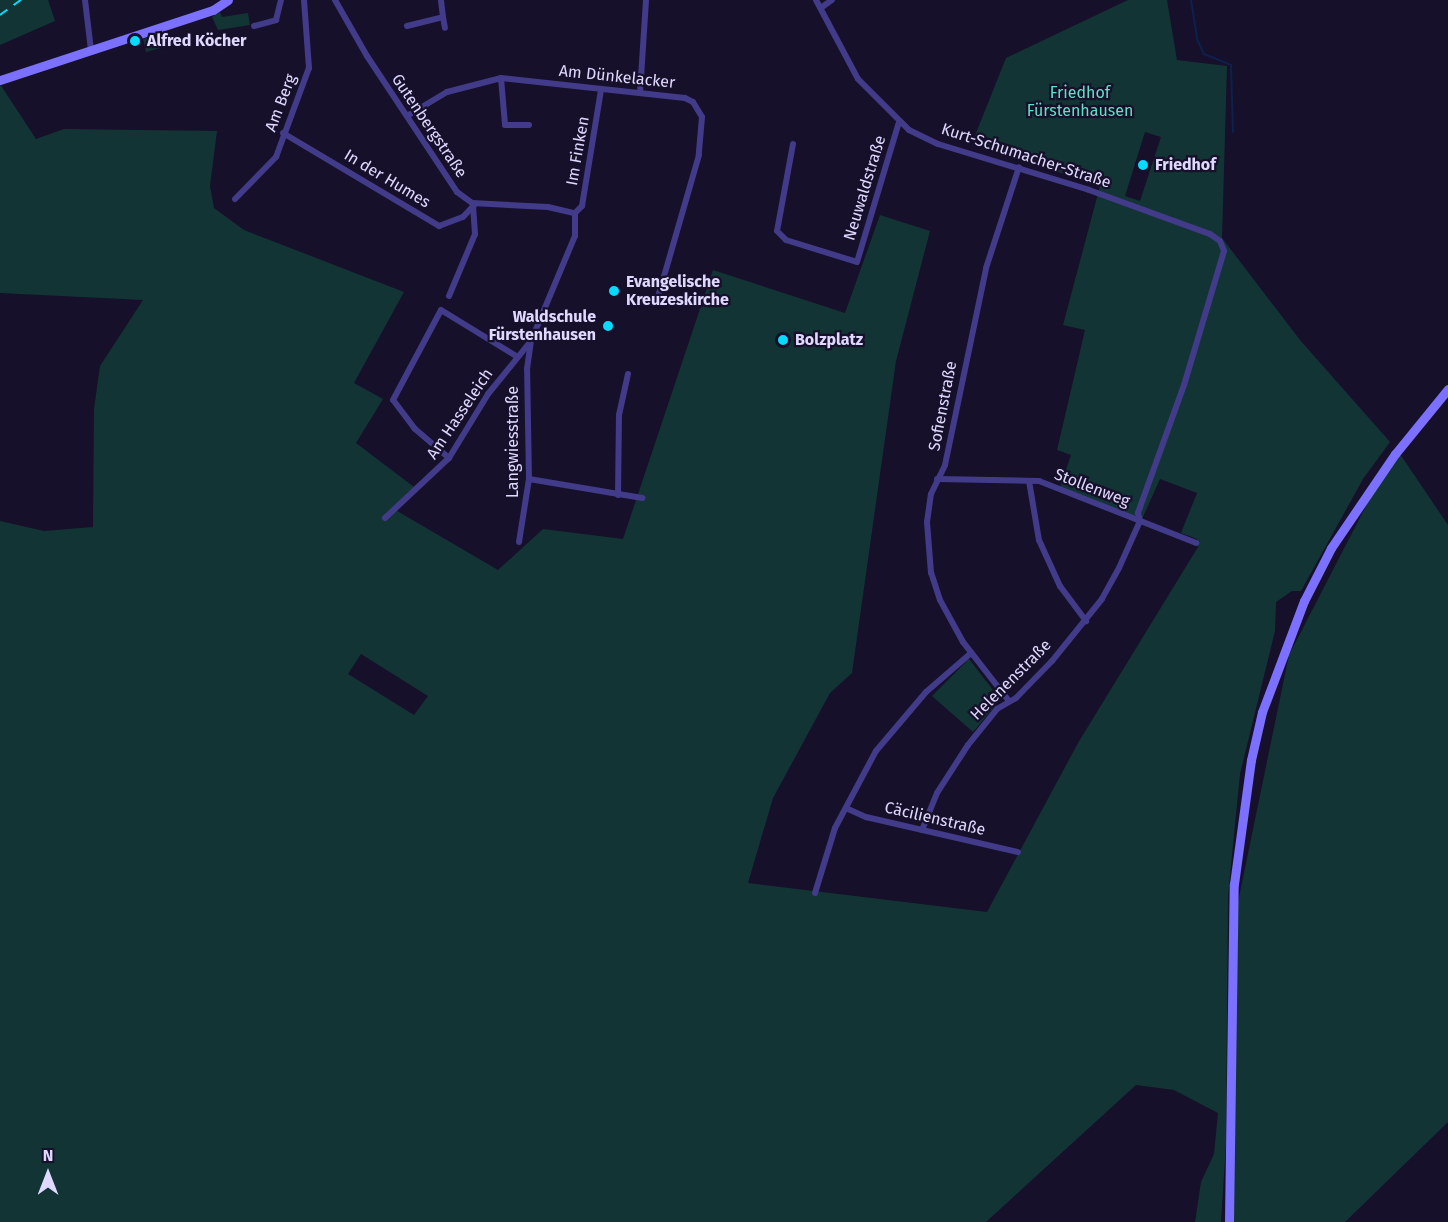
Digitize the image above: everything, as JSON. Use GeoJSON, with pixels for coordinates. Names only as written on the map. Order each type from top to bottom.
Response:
{"type":"FeatureCollection","features":[{"type":"Feature","properties":{"kind":"main road"},"geometry":{"type":"LineString","coordinates":[[3,79],[213,10],[228,0]]}},
{"type":"Feature","properties":{"kind":"main road"},"geometry":{"type":"LineString","coordinates":[[1229,1222],[1234,884],[1247,782],[1262,712],[1304,601],[1331,548],[1395,454],[1448,389]]}},
{"type":"Feature","properties":{"kind":"street"},"geometry":{"type":"LineString","coordinates":[[85,0],[91,50]]}},
{"type":"Feature","properties":{"kind":"street"},"geometry":{"type":"LineString","coordinates":[[254,26],[276,20],[281,0]]}},
{"type":"Feature","properties":{"kind":"street","name":"Am Berg"},"geometry":{"type":"LineString","coordinates":[[235,199],[270,165],[309,68],[304,0]]}},
{"type":"Feature","properties":{"kind":"street","name":"Gutenbergstraße"},"geometry":{"type":"LineString","coordinates":[[335,0],[367,56],[457,192],[474,206]]}},
{"type":"Feature","properties":{"kind":"street"},"geometry":{"type":"LineString","coordinates":[[441,0],[445,28]]}},
{"type":"Feature","properties":{"kind":"street"},"geometry":{"type":"LineString","coordinates":[[640,93],[646,0]]}},
{"type":"Feature","properties":{"kind":"street","name":"Kurt-Schumacher-Straße"},"geometry":{"type":"LineString","coordinates":[[816,0],[822,7],[858,79],[899,122],[938,144],[1019,168],[1210,234],[1220,241],[1224,251],[1184,385],[1138,513],[1140,521]]}},
{"type":"Feature","properties":{"kind":"street"},"geometry":{"type":"LineString","coordinates":[[822,7],[832,0]]}},
{"type":"Feature","properties":{"kind":"street"},"geometry":{"type":"LineString","coordinates":[[407,26],[443,17]]}},
{"type":"Feature","properties":{"kind":"street"},"geometry":{"type":"LineString","coordinates":[[501,78],[505,125],[529,125]]}},
{"type":"Feature","properties":{"kind":"street","name":"Am Dünkelacker"},"geometry":{"type":"LineString","coordinates":[[407,116],[447,92],[501,78],[685,98],[699,109],[702,117],[691,192],[657,304]]}},
{"type":"Feature","properties":{"kind":"street","name":"Im Finken"},"geometry":{"type":"LineString","coordinates":[[575,213],[582,206],[601,90]]}},
{"type":"Feature","properties":{"kind":"street","name":"Neuwaldstraße"},"geometry":{"type":"LineString","coordinates":[[793,144],[777,231],[786,240],[857,262],[899,122]]}},
{"type":"Feature","properties":{"kind":"street","name":"In der Humes"},"geometry":{"type":"LineString","coordinates":[[283,133],[438,226],[452,223],[474,206]]}},
{"type":"Feature","properties":{"kind":"street","name":"Sofienstraße"},"geometry":{"type":"LineString","coordinates":[[1009,701],[971,653],[940,600],[930,573],[927,522],[937,479],[945,465],[986,268],[1019,168]]}},
{"type":"Feature","properties":{"kind":"street"},"geometry":{"type":"LineString","coordinates":[[449,296],[475,234],[474,206],[548,207],[575,213]]}},
{"type":"Feature","properties":{"kind":"street","name":"Am Hasseleich"},"geometry":{"type":"LineString","coordinates":[[385,518],[449,458],[516,356],[531,341],[575,236],[575,213]]}},
{"type":"Feature","properties":{"kind":"street"},"geometry":{"type":"LineString","coordinates":[[449,458],[415,429],[393,400],[441,310],[516,356]]}},
{"type":"Feature","properties":{"kind":"street","name":"Langwiesstraße"},"geometry":{"type":"LineString","coordinates":[[519,542],[529,479],[527,369],[531,341]]}},
{"type":"Feature","properties":{"kind":"street"},"geometry":{"type":"LineString","coordinates":[[618,495],[619,415],[628,374]]}},
{"type":"Feature","properties":{"kind":"street"},"geometry":{"type":"LineString","coordinates":[[529,479],[642,498]]}},
{"type":"Feature","properties":{"kind":"street","name":"Stollenweg"},"geometry":{"type":"LineString","coordinates":[[937,479],[1029,481],[1196,543]]}},
{"type":"Feature","properties":{"kind":"street"},"geometry":{"type":"LineString","coordinates":[[1029,481],[1039,540],[1060,585],[1086,621]]}},
{"type":"Feature","properties":{"kind":"street","name":"Helenenstraße"},"geometry":{"type":"LineString","coordinates":[[922,830],[954,765],[997,709],[1037,676],[1086,621],[1102,598],[1140,521]]}},
{"type":"Feature","properties":{"kind":"street"},"geometry":{"type":"LineString","coordinates":[[815,893],[835,828],[848,809],[876,751],[900,718],[971,653]]}},
{"type":"Feature","properties":{"kind":"street","name":"Cäcilienstraße"},"geometry":{"type":"LineString","coordinates":[[848,809],[922,830],[1018,852]]}},
{"type":"Feature","properties":{"kind":"green space"},"geometry":{"type":"Polygon","coordinates":[[[0,0],[48,0],[55,21],[0,45],[0,0]]]}},
{"type":"Feature","properties":{"kind":"green space","name":"Friedhof Fürstenhausen"},"geometry":{"type":"Polygon","coordinates":[[[1128,0],[1167,0],[1177,60],[1227,66],[1222,238],[1300,340],[1390,442],[1363,479],[1301,591],[1292,591],[1276,602],[1275,631],[1240,774],[1228,896],[1226,1144],[1221,1222],[1195,1222],[1201,1182],[1214,1154],[1218,1113],[1174,1090],[1136,1085],[986,1222],[0,1222],[0,521],[44,531],[93,527],[94,409],[100,366],[143,300],[0,293],[0,84],[36,139],[64,129],[217,131],[210,186],[214,208],[244,230],[404,292],[354,383],[383,399],[356,443],[414,487],[392,508],[498,570],[543,529],[623,539],[713,270],[845,313],[880,215],[930,231],[896,361],[852,673],[830,693],[773,798],[748,883],[987,912],[1078,743],[1198,547],[1197,539],[1181,533],[1197,493],[1160,479],[1142,519],[1060,487],[1071,455],[1057,450],[1085,330],[1063,325],[1100,186],[972,143],[1006,58],[1128,0]],[[1145,132],[1125,196],[1140,201],[1161,137],[1145,132]],[[361,654],[348,674],[414,715],[428,696],[361,654]]]}},
{"type":"Feature","properties":{"kind":"green space"},"geometry":{"type":"Polygon","coordinates":[[[220,12],[222,17],[248,13],[250,25],[218,30],[212,17],[220,12]]]}},
{"type":"Feature","properties":{"kind":"green space"},"geometry":{"type":"Polygon","coordinates":[[[164,33],[168,46],[146,52],[143,39],[164,33]]]}},
{"type":"Feature","properties":{"kind":"green space"},"geometry":{"type":"Polygon","coordinates":[[[1396,448],[1448,525],[1448,1122],[1345,1222],[1232,1222],[1238,902],[1289,655],[1396,448]]]}},
{"type":"Feature","properties":{"kind":"green space"},"geometry":{"type":"Polygon","coordinates":[[[969,659],[993,690],[988,693],[993,708],[973,732],[932,696],[969,659]]]}},
{"type":"Feature","properties":{"kind":"waterway"},"geometry":{"type":"LineString","coordinates":[[1191,0],[1197,39],[1204,54],[1231,65],[1233,132]]}},
{"type":"Feature","properties":{"kind":"railway"},"geometry":{"type":"LineString","coordinates":[[0,15],[21,0]]}},
{"type":"Feature","properties":{"kind":"place","name":"Alfred Köcher"},"geometry":{"type":"Point","coordinates":[135,41]}},
{"type":"Feature","properties":{"kind":"place","name":"Friedhof"},"geometry":{"type":"Point","coordinates":[1143,165]}},
{"type":"Feature","properties":{"kind":"place","name":"Evangelische Kreuzeskirche"},"geometry":{"type":"Point","coordinates":[614,291]}},
{"type":"Feature","properties":{"kind":"place","name":"Waldschule Fürstenhausen"},"geometry":{"type":"Point","coordinates":[608,326]}},
{"type":"Feature","properties":{"kind":"place","name":"Bolzplatz"},"geometry":{"type":"Point","coordinates":[783,340]}}]}
